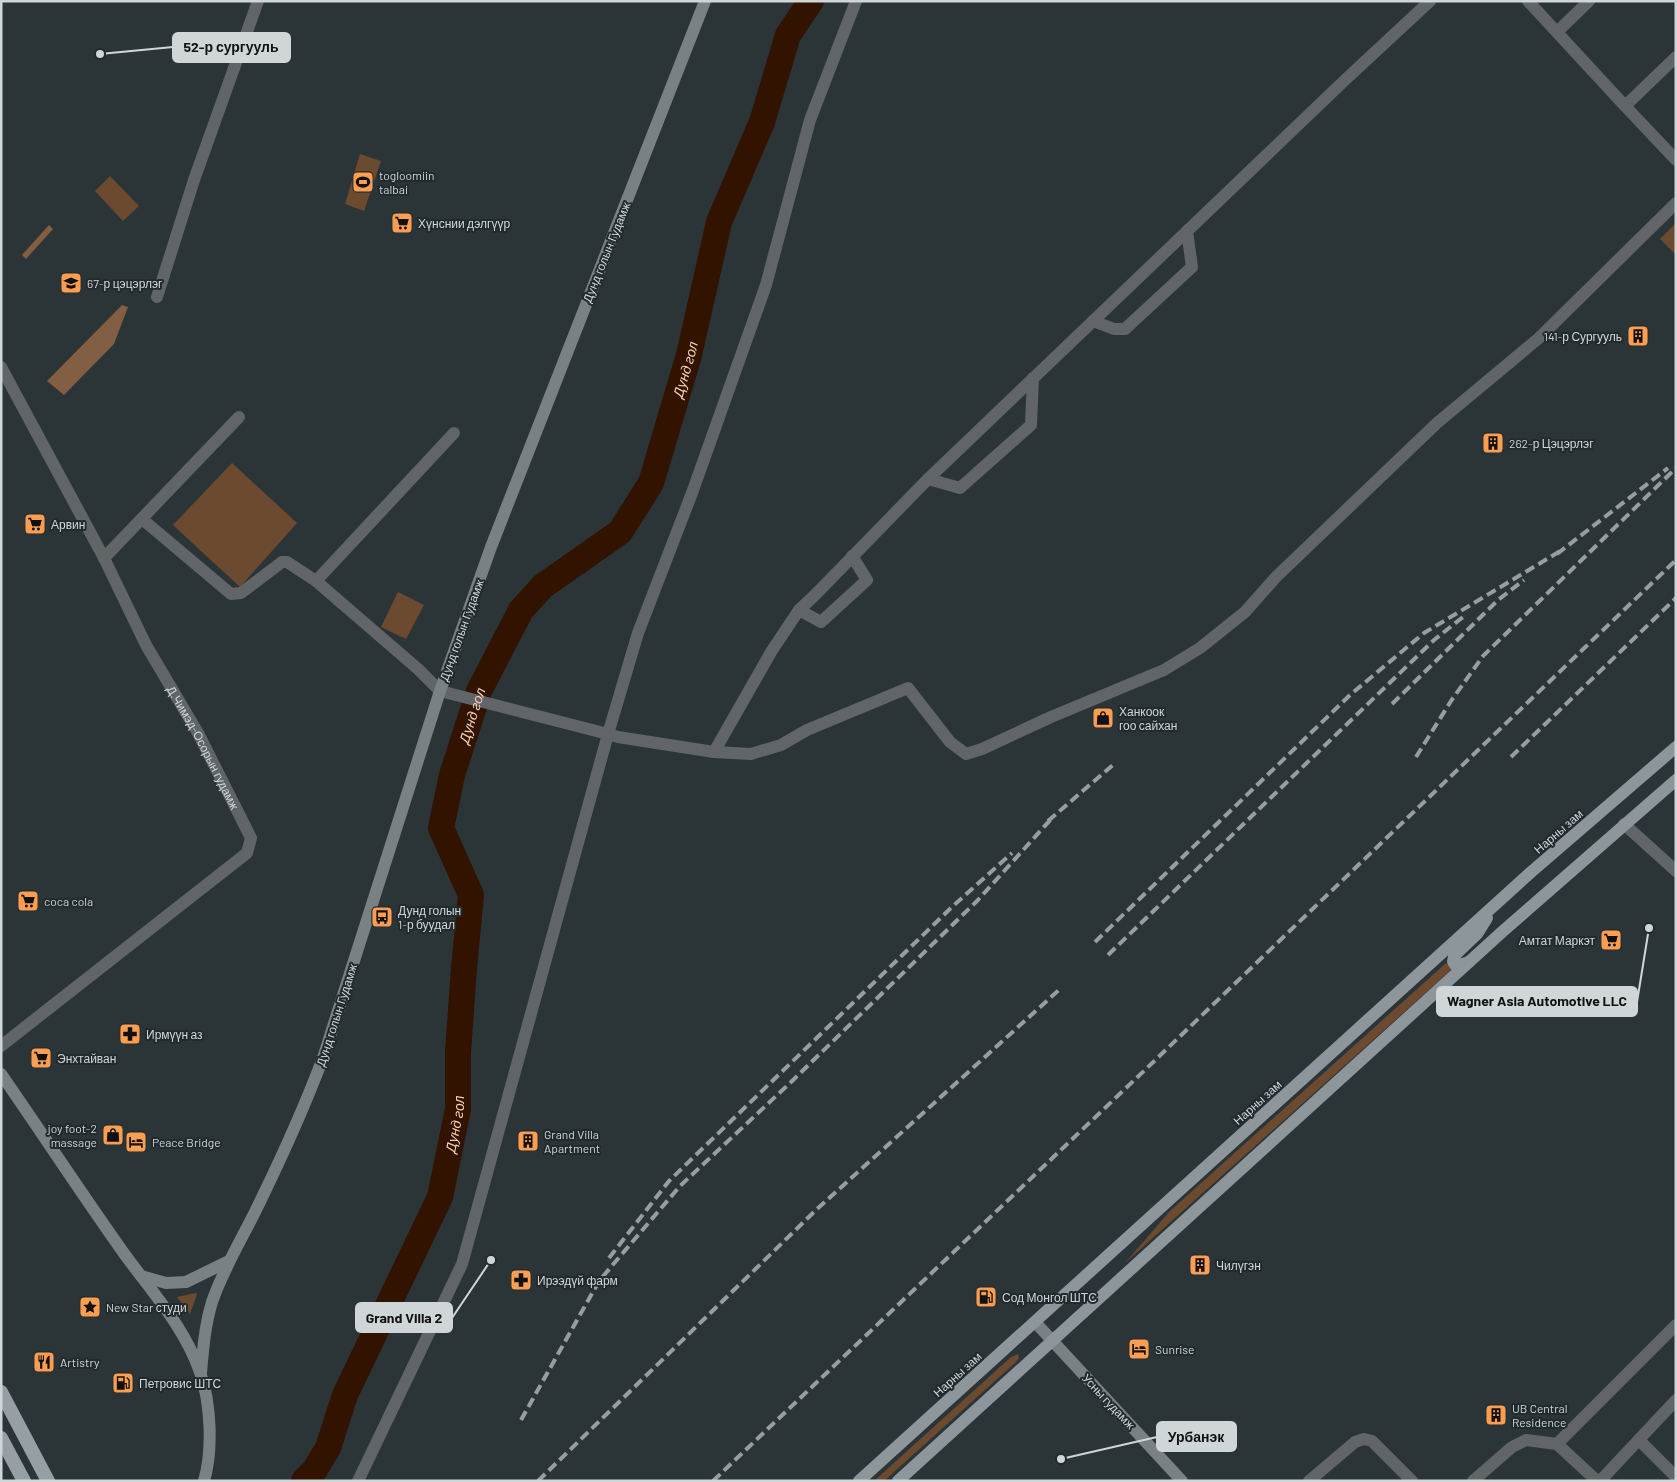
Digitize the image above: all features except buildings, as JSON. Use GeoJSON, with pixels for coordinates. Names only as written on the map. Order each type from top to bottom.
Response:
{"type":"FeatureCollection","features":[{"type":"Feature","properties":{"kind":"highway"},"geometry":{"type":"LineString","coordinates":[[1,1392],[48,1481]]}},
{"type":"Feature","properties":{"kind":"highway"},"geometry":{"type":"LineString","coordinates":[[1,1438],[24,1481]]}},
{"type":"Feature","properties":{"kind":"main road","name":"Дунд голын Гудамж"},"geometry":{"type":"LineString","coordinates":[[201,1373],[205,1333],[212,1302],[229,1262],[304,1108],[324,1055],[440,690],[494,538],[705,1]]}},
{"type":"Feature","properties":{"kind":"main road","name":"Нарны зам"},"geometry":{"type":"LineString","coordinates":[[859,1481],[1493,907],[1676,747]]}},
{"type":"Feature","properties":{"kind":"main road"},"geometry":{"type":"LineString","coordinates":[[898,1481],[1472,960],[1676,780]]}},
{"type":"Feature","properties":{"kind":"main road"},"geometry":{"type":"LineString","coordinates":[[1472,960],[1456,966],[1453,962],[1454,956],[1478,934],[1493,907]]}},
{"type":"Feature","properties":{"kind":"main road"},"geometry":{"type":"LineString","coordinates":[[1,1074],[141,1276],[167,1308],[185,1338],[201,1373],[208,1410],[210,1440],[204,1481]]}},
{"type":"Feature","properties":{"kind":"main road"},"geometry":{"type":"LineString","coordinates":[[141,1276],[166,1283],[186,1282],[229,1262]]}},
{"type":"Feature","properties":{"kind":"main road","name":"Усны гудамж"},"geometry":{"type":"LineString","coordinates":[[1036,1322],[1182,1481]]}},
{"type":"Feature","properties":{"kind":"street"},"geometry":{"type":"LineString","coordinates":[[157,296],[194,180],[258,1]]}},
{"type":"Feature","properties":{"kind":"street"},"geometry":{"type":"LineString","coordinates":[[358,1481],[462,1264],[608,734],[640,628],[692,493],[766,285],[810,120],[856,1]]}},
{"type":"Feature","properties":{"kind":"street"},"geometry":{"type":"LineString","coordinates":[[714,752],[771,652],[799,610],[928,479],[1187,230],[1430,1]]}},
{"type":"Feature","properties":{"kind":"street"},"geometry":{"type":"LineString","coordinates":[[1528,1],[1676,160]]}},
{"type":"Feature","properties":{"kind":"street"},"geometry":{"type":"LineString","coordinates":[[1557,32],[1589,1]]}},
{"type":"Feature","properties":{"kind":"street"},"geometry":{"type":"LineString","coordinates":[[1626,106],[1676,57]]}},
{"type":"Feature","properties":{"kind":"street"},"geometry":{"type":"LineString","coordinates":[[142,519],[231,594],[241,593],[282,562],[287,562],[316,581],[440,690],[618,737],[714,752],[751,754],[781,745],[807,730],[908,688],[950,742],[966,754],[982,749],[1051,717],[1164,670],[1200,648],[1245,612],[1276,577],[1437,423],[1539,338],[1676,203]]}},
{"type":"Feature","properties":{"kind":"street"},"geometry":{"type":"LineString","coordinates":[[1093,322],[1114,329],[1125,329],[1192,267],[1187,230]]}},
{"type":"Feature","properties":{"kind":"street","name":"Д.Чимэд-Осорын гудамж"},"geometry":{"type":"LineString","coordinates":[[1,367],[104,558],[146,645],[198,733],[251,838],[247,853],[1,1046]]}},
{"type":"Feature","properties":{"kind":"street"},"geometry":{"type":"LineString","coordinates":[[928,479],[960,488],[1031,425],[1033,378]]}},
{"type":"Feature","properties":{"kind":"street"},"geometry":{"type":"LineString","coordinates":[[104,558],[239,418]]}},
{"type":"Feature","properties":{"kind":"street"},"geometry":{"type":"LineString","coordinates":[[316,581],[454,434]]}},
{"type":"Feature","properties":{"kind":"street"},"geometry":{"type":"LineString","coordinates":[[799,610],[821,622],[867,580],[852,556]]}},
{"type":"Feature","properties":{"kind":"street"},"geometry":{"type":"LineString","coordinates":[[1624,824],[1676,870]]}},
{"type":"Feature","properties":{"kind":"street"},"geometry":{"type":"LineString","coordinates":[[1558,1444],[1676,1325]]}},
{"type":"Feature","properties":{"kind":"street"},"geometry":{"type":"LineString","coordinates":[[1473,1481],[1512,1447],[1526,1440],[1558,1444],[1605,1479],[1676,1400]]}},
{"type":"Feature","properties":{"kind":"street"},"geometry":{"type":"LineString","coordinates":[[1309,1481],[1355,1442],[1364,1439],[1372,1441],[1412,1481]]}},
{"type":"Feature","properties":{"kind":"street"},"geometry":{"type":"LineString","coordinates":[[1639,1440],[1673,1478]]}},
{"type":"Feature","properties":{"kind":"shaded area","name":"togloomiin talbai"},"geometry":{"type":"Polygon","coordinates":[[[360,154],[381,161],[364,211],[345,204],[360,154]]]}},
{"type":"Feature","properties":{"kind":"shaded area"},"geometry":{"type":"Polygon","coordinates":[[[110,176],[139,206],[123,221],[95,191],[110,176]]]}},
{"type":"Feature","properties":{"kind":"shaded area"},"geometry":{"type":"Polygon","coordinates":[[[1676,223],[1676,255],[1660,239],[1676,223]]]}},
{"type":"Feature","properties":{"kind":"shaded area"},"geometry":{"type":"Polygon","coordinates":[[[49,225],[53,229],[26,259],[22,255],[49,225]]]}},
{"type":"Feature","properties":{"kind":"shaded area"},"geometry":{"type":"Polygon","coordinates":[[[122,305],[128,307],[114,344],[64,395],[47,381],[122,305]]]}},
{"type":"Feature","properties":{"kind":"shaded area"},"geometry":{"type":"Polygon","coordinates":[[[232,463],[297,523],[240,587],[173,525],[232,463]]]}},
{"type":"Feature","properties":{"kind":"shaded area"},"geometry":{"type":"Polygon","coordinates":[[[398,592],[424,605],[406,639],[381,627],[398,592]]]}},
{"type":"Feature","properties":{"kind":"shaded area"},"geometry":{"type":"Polygon","coordinates":[[[1446,963],[1452,969],[1125,1263],[1170,1211],[1446,963]]]}},
{"type":"Feature","properties":{"kind":"shaded area"},"geometry":{"type":"Polygon","coordinates":[[[197,1294],[190,1314],[177,1297],[197,1294]]]}},
{"type":"Feature","properties":{"kind":"shaded area"},"geometry":{"type":"Polygon","coordinates":[[[1018,1354],[1019,1358],[1016,1362],[884,1481],[874,1481],[1011,1357],[1018,1354]]]}},
{"type":"Feature","properties":{"kind":"waterway","name":"Дунд гол"},"geometry":{"type":"LineString","coordinates":[[304,1481],[314,1471],[328,1448],[345,1395],[440,1197],[458,1109],[458,1052],[471,895],[441,828],[452,775],[479,691],[521,610],[543,586],[620,532],[651,483],[689,355],[719,222],[762,122],[788,35],[811,1]]}},
{"type":"Feature","properties":{"kind":"railway"},"geometry":{"type":"LineString","coordinates":[[1557,554],[1668,468]]}},
{"type":"Feature","properties":{"kind":"railway"},"geometry":{"type":"LineString","coordinates":[[1416,757],[1451,701],[1483,656],[1676,468]]}},
{"type":"Feature","properties":{"kind":"railway"},"geometry":{"type":"LineString","coordinates":[[1095,942],[1350,695],[1424,633],[1562,550]]}},
{"type":"Feature","properties":{"kind":"railway"},"geometry":{"type":"LineString","coordinates":[[713,1481],[1676,560]]}},
{"type":"Feature","properties":{"kind":"railway"},"geometry":{"type":"LineString","coordinates":[[1392,704],[1498,600],[1524,580]]}},
{"type":"Feature","properties":{"kind":"railway"},"geometry":{"type":"LineString","coordinates":[[1511,757],[1676,598]]}},
{"type":"Feature","properties":{"kind":"railway"},"geometry":{"type":"LineString","coordinates":[[1108,955],[1434,640],[1463,617]]}},
{"type":"Feature","properties":{"kind":"railway"},"geometry":{"type":"LineString","coordinates":[[1048,821],[1114,764]]}},
{"type":"Feature","properties":{"kind":"railway"},"geometry":{"type":"LineString","coordinates":[[521,1420],[599,1281],[680,1186],[790,1083],[978,900],[1052,818]]}},
{"type":"Feature","properties":{"kind":"railway"},"geometry":{"type":"LineString","coordinates":[[609,1258],[669,1181],[953,906],[1012,853]]}},
{"type":"Feature","properties":{"kind":"railway"},"geometry":{"type":"LineString","coordinates":[[538,1481],[816,1210],[1060,989]]}},
{"type":"Feature","properties":{"kind":"place","name":"52-р сургууль"},"geometry":{"type":"Point","coordinates":[100,54]}},
{"type":"Feature","properties":{"kind":"place","name":"togloomiin talbai"},"geometry":{"type":"Point","coordinates":[363,182]}},
{"type":"Feature","properties":{"kind":"place","name":"Хүнснии дэлгүүр"},"geometry":{"type":"Point","coordinates":[402,223]}},
{"type":"Feature","properties":{"kind":"place","name":"67-р цэцэрлэг"},"geometry":{"type":"Point","coordinates":[71,283]}},
{"type":"Feature","properties":{"kind":"place","name":"141-р Сургууль"},"geometry":{"type":"Point","coordinates":[1638,336]}},
{"type":"Feature","properties":{"kind":"place","name":"262-р Цэцэрлэг"},"geometry":{"type":"Point","coordinates":[1493,443]}},
{"type":"Feature","properties":{"kind":"place","name":"Арвин"},"geometry":{"type":"Point","coordinates":[35,524]}},
{"type":"Feature","properties":{"kind":"place","name":"Ханкоок гоо сайхан"},"geometry":{"type":"Point","coordinates":[1103,718]}},
{"type":"Feature","properties":{"kind":"place","name":"coca cola"},"geometry":{"type":"Point","coordinates":[28,901]}},
{"type":"Feature","properties":{"kind":"place","name":"Дунд голын 1-р буудал"},"geometry":{"type":"Point","coordinates":[382,917]}},
{"type":"Feature","properties":{"kind":"place","name":"Wagner Asia Automotive LLC"},"geometry":{"type":"Point","coordinates":[1649,928]}},
{"type":"Feature","properties":{"kind":"place","name":"Амтат Маркэт"},"geometry":{"type":"Point","coordinates":[1611,940]}},
{"type":"Feature","properties":{"kind":"place","name":"Ирмүүн аз"},"geometry":{"type":"Point","coordinates":[130,1034]}},
{"type":"Feature","properties":{"kind":"place","name":"Энхтайван"},"geometry":{"type":"Point","coordinates":[41,1058]}},
{"type":"Feature","properties":{"kind":"place","name":"joy foot-2 massage"},"geometry":{"type":"Point","coordinates":[113,1135]}},
{"type":"Feature","properties":{"kind":"place","name":"Grand Villa Apartment"},"geometry":{"type":"Point","coordinates":[528,1141]}},
{"type":"Feature","properties":{"kind":"place","name":"Peace Bridge"},"geometry":{"type":"Point","coordinates":[136,1142]}},
{"type":"Feature","properties":{"kind":"place","name":"Grand Villa 2"},"geometry":{"type":"Point","coordinates":[491,1260]}},
{"type":"Feature","properties":{"kind":"place","name":"Чилүгэн"},"geometry":{"type":"Point","coordinates":[1200,1265]}},
{"type":"Feature","properties":{"kind":"place","name":"Ирээдүй фарм"},"geometry":{"type":"Point","coordinates":[521,1280]}},
{"type":"Feature","properties":{"kind":"place","name":"Сод Монгол ШТС"},"geometry":{"type":"Point","coordinates":[986,1297]}},
{"type":"Feature","properties":{"kind":"place","name":"New Star студи"},"geometry":{"type":"Point","coordinates":[90,1307]}},
{"type":"Feature","properties":{"kind":"place","name":"Sunrise"},"geometry":{"type":"Point","coordinates":[1139,1349]}},
{"type":"Feature","properties":{"kind":"place","name":"Artistry"},"geometry":{"type":"Point","coordinates":[44,1362]}},
{"type":"Feature","properties":{"kind":"place","name":"Петровис ШТС"},"geometry":{"type":"Point","coordinates":[123,1383]}},
{"type":"Feature","properties":{"kind":"place","name":"UB Central Residence"},"geometry":{"type":"Point","coordinates":[1496,1415]}},
{"type":"Feature","properties":{"kind":"place","name":"Урбанэк"},"geometry":{"type":"Point","coordinates":[1061,1459]}}]}
